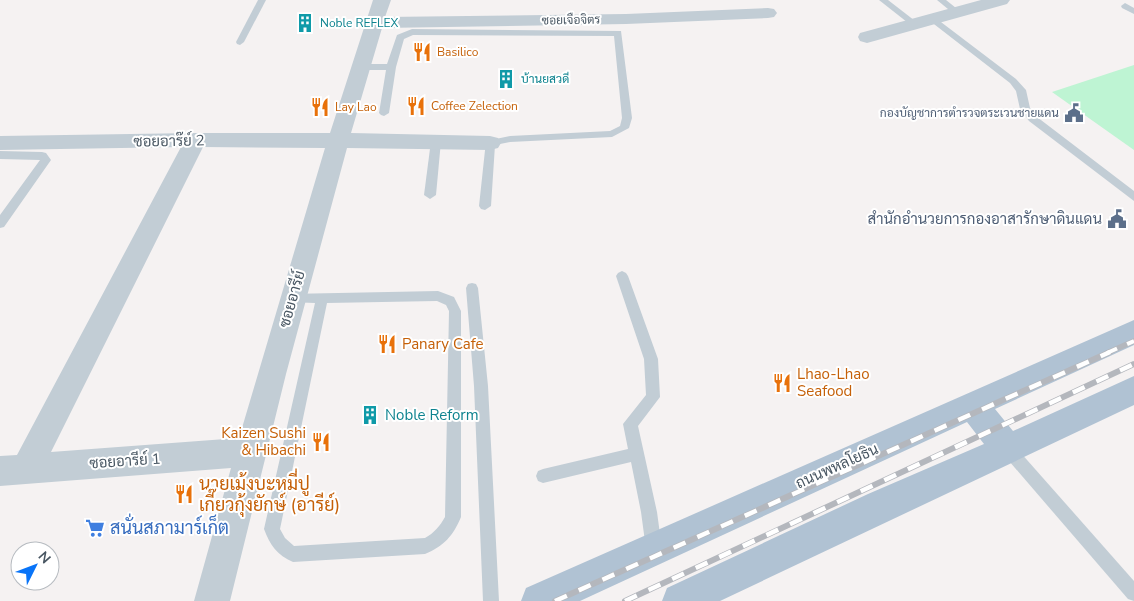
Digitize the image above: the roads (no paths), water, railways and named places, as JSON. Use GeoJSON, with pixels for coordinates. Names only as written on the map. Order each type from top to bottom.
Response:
{"type":"FeatureCollection","features":[{"type":"Feature","properties":{"kind":"main road","name":"ถนนพหลโยธิน"},"geometry":{"type":"LineString","coordinates":[[539,601],[1134,332]]}},
{"type":"Feature","properties":{"kind":"main road"},"geometry":{"type":"LineString","coordinates":[[680,601],[880,506],[1134,390]]}},
{"type":"Feature","properties":{"kind":"main road"},"geometry":{"type":"LineString","coordinates":[[972,405],[1008,449]]}},
{"type":"Feature","properties":{"kind":"street"},"geometry":{"type":"LineString","coordinates":[[867,37],[1001,0]]}},
{"type":"Feature","properties":{"kind":"street","name":"ซอยเจือจิตร"},"geometry":{"type":"LineString","coordinates":[[378,11],[626,19],[768,13]]}},
{"type":"Feature","properties":{"kind":"street","name":"ซอยอารีย์"},"geometry":{"type":"LineString","coordinates":[[212,601],[292,298],[329,168],[339,141],[378,11]]}},
{"type":"Feature","properties":{"kind":"street"},"geometry":{"type":"LineString","coordinates":[[13,470],[196,140]]}},
{"type":"Feature","properties":{"kind":"street","name":"ซอยอาร๊ย์ 2"},"geometry":{"type":"LineString","coordinates":[[0,143],[196,140],[490,143]]}},
{"type":"Feature","properties":{"kind":"street","name":"ซอยอารีย์ 1"},"geometry":{"type":"LineString","coordinates":[[13,470],[250,452]]}},
{"type":"Feature","properties":{"kind":"lane"},"geometry":{"type":"LineString","coordinates":[[240,42],[262,0]]}},
{"type":"Feature","properties":{"kind":"lane"},"geometry":{"type":"LineString","coordinates":[[883,0],[915,24]]}},
{"type":"Feature","properties":{"kind":"lane"},"geometry":{"type":"LineString","coordinates":[[941,0],[957,12]]}},
{"type":"Feature","properties":{"kind":"lane"},"geometry":{"type":"LineString","coordinates":[[1125,6],[1134,11]]}},
{"type":"Feature","properties":{"kind":"lane"},"geometry":{"type":"LineString","coordinates":[[933,19],[1013,81],[1021,90],[1025,109],[1033,119],[1134,197]]}},
{"type":"Feature","properties":{"kind":"lane"},"geometry":{"type":"LineString","coordinates":[[384,113],[391,67],[400,37],[412,32],[618,32],[627,118],[624,128],[612,134],[510,139],[490,143],[485,206]]}},
{"type":"Feature","properties":{"kind":"lane"},"geometry":{"type":"LineString","coordinates":[[360,67],[391,67]]}},
{"type":"Feature","properties":{"kind":"lane"},"geometry":{"type":"LineString","coordinates":[[430,195],[436,141]]}},
{"type":"Feature","properties":{"kind":"lane"},"geometry":{"type":"LineString","coordinates":[[0,156],[42,156],[46,160],[0,224]]}},
{"type":"Feature","properties":{"kind":"lane"},"geometry":{"type":"LineString","coordinates":[[622,276],[651,359],[653,397],[630,424],[649,512],[654,548]]}},
{"type":"Feature","properties":{"kind":"lane"},"geometry":{"type":"LineString","coordinates":[[472,288],[481,386],[491,601]]}},
{"type":"Feature","properties":{"kind":"lane"},"geometry":{"type":"LineString","coordinates":[[292,298],[438,296],[450,301],[454,306],[453,517],[446,532],[434,542],[425,546],[293,554],[285,550],[275,537],[272,529],[322,298]]}},
{"type":"Feature","properties":{"kind":"lane"},"geometry":{"type":"LineString","coordinates":[[1008,449],[1134,593]]}},
{"type":"Feature","properties":{"kind":"lane"},"geometry":{"type":"LineString","coordinates":[[543,476],[635,454]]}},
{"type":"Feature","properties":{"kind":"railway"},"geometry":{"type":"LineString","coordinates":[[1107,353],[1134,341]]}},
{"type":"Feature","properties":{"kind":"railway"},"geometry":{"type":"LineString","coordinates":[[555,601],[1110,352]]}},
{"type":"Feature","properties":{"kind":"railway"},"geometry":{"type":"LineString","coordinates":[[625,601],[1134,364]]}},
{"type":"Feature","properties":{"kind":"place","name":"Noble REFLEX"},"geometry":{"type":"Point","coordinates":[305,23]}},
{"type":"Feature","properties":{"kind":"place","name":"Basilico"},"geometry":{"type":"Point","coordinates":[422,52]}},
{"type":"Feature","properties":{"kind":"place","name":"บ้านยสวดี"},"geometry":{"type":"Point","coordinates":[506,79]}},
{"type":"Feature","properties":{"kind":"place","name":"Coffee Zelection"},"geometry":{"type":"Point","coordinates":[416,106]}},
{"type":"Feature","properties":{"kind":"place","name":"Lay Lao"},"geometry":{"type":"Point","coordinates":[320,107]}},
{"type":"Feature","properties":{"kind":"place","name":"กองบัญชาการตำรวจตระเวนชายแดน"},"geometry":{"type":"Point","coordinates":[1074,113]}},
{"type":"Feature","properties":{"kind":"place","name":"สำนักอำนวยการกองอาสารักษาดินแดน"},"geometry":{"type":"Point","coordinates":[1117,219]}},
{"type":"Feature","properties":{"kind":"place","name":"Panary Cafe"},"geometry":{"type":"Point","coordinates":[387,344]}},
{"type":"Feature","properties":{"kind":"place","name":"Lhao-Lhao Seafood"},"geometry":{"type":"Point","coordinates":[782,383]}},
{"type":"Feature","properties":{"kind":"place","name":"Noble Reform"},"geometry":{"type":"Point","coordinates":[370,415]}},
{"type":"Feature","properties":{"kind":"place","name":"Kaizen Sushi & Hibachi"},"geometry":{"type":"Point","coordinates":[321,442]}},
{"type":"Feature","properties":{"kind":"place","name":"นายเม้งบะหมี่ปู เกี๊ยวกุ้งยักษ์ (อารีย์)"},"geometry":{"type":"Point","coordinates":[184,494]}},
{"type":"Feature","properties":{"kind":"place","name":"สนั่นสภามาร์เก็ต"},"geometry":{"type":"Point","coordinates":[95,528]}}]}
